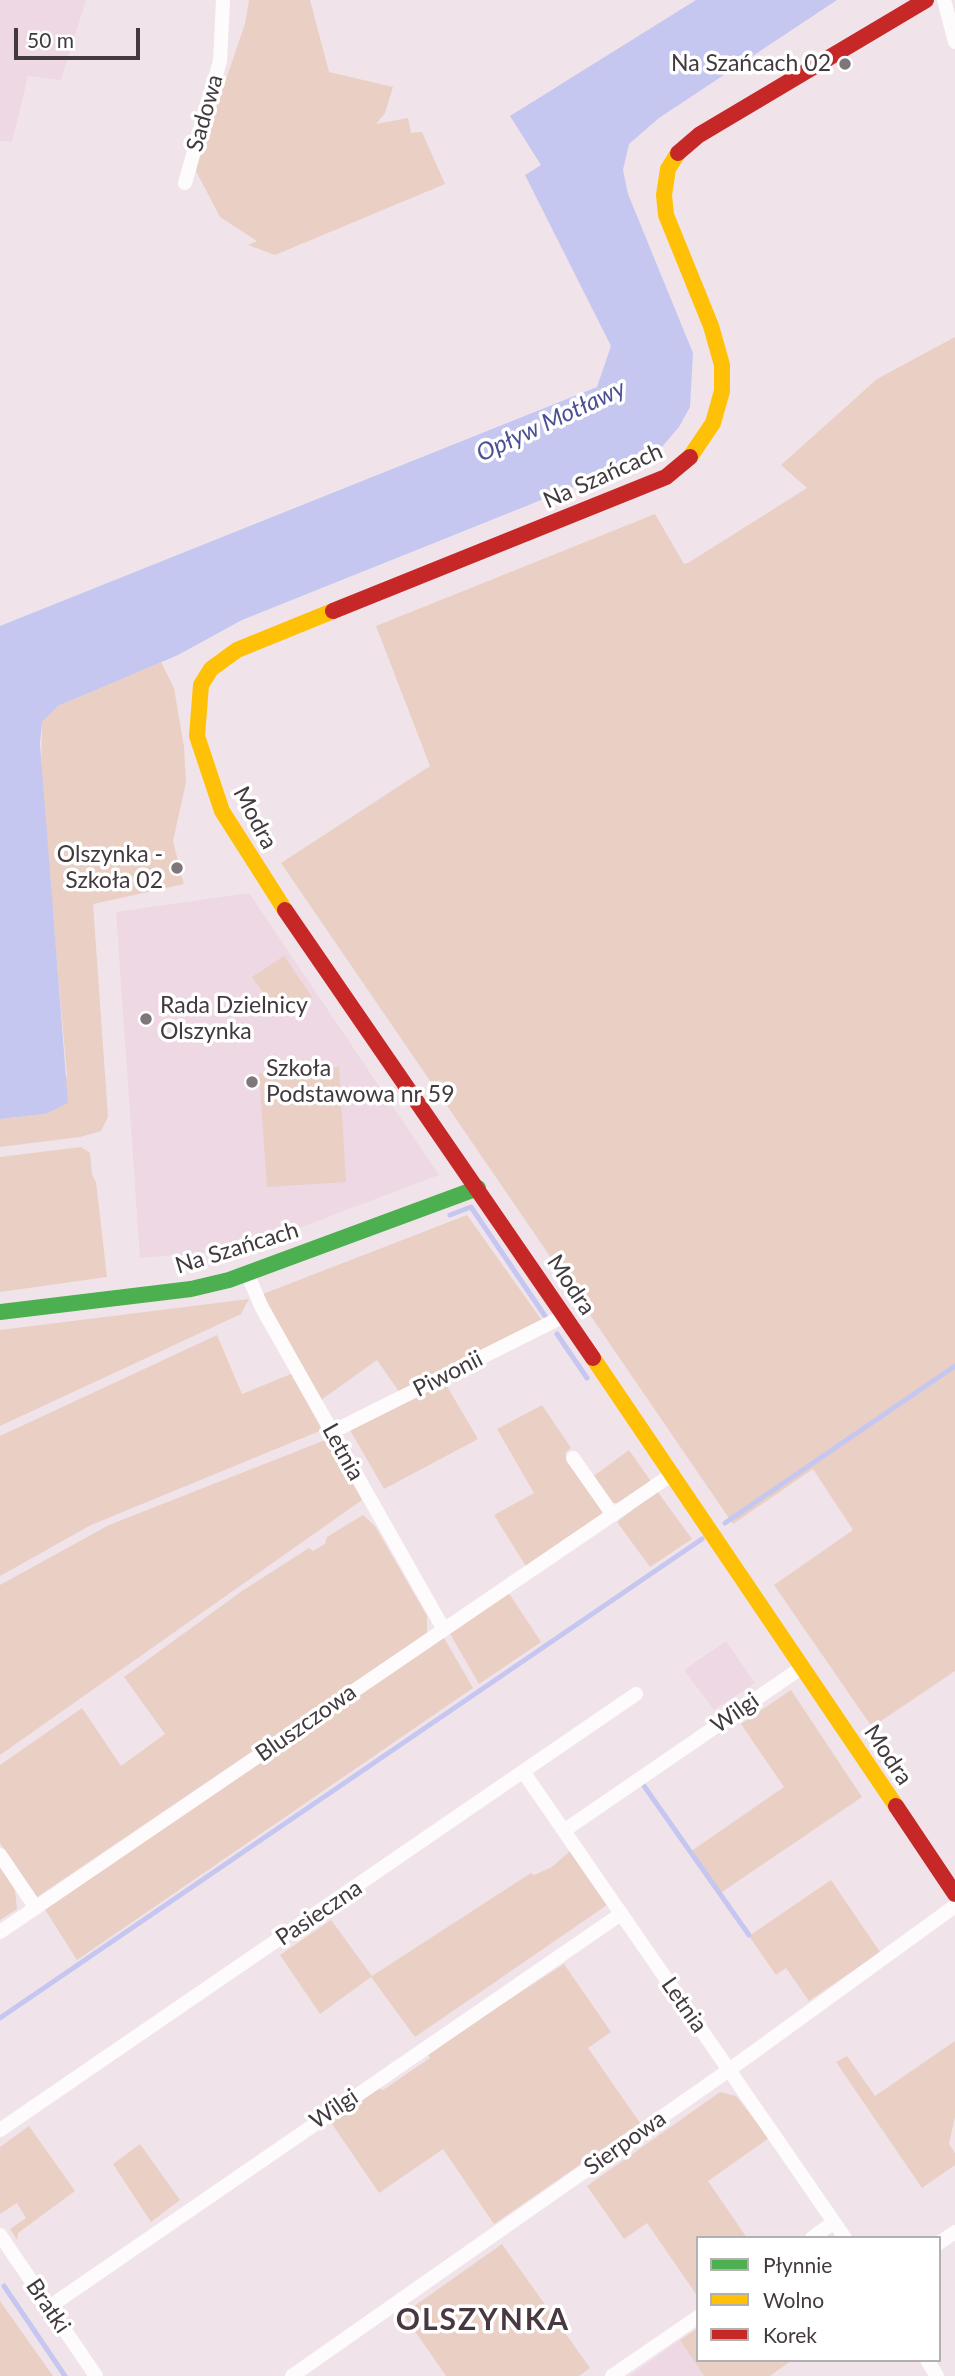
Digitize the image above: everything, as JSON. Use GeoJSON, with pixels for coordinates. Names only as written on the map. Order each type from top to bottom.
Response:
{"type":"FeatureCollection","features":[{"type":"Feature","properties":{"kind":"street","name":"Sadowa"},"geometry":{"type":"LineString","coordinates":[[185,183],[220,61],[223,0]]}},
{"type":"Feature","properties":{"kind":"street","name":"Na Szańcach"},"geometry":{"type":"LineString","coordinates":[[201,685],[211,669],[237,650],[666,477],[682,465],[708,435],[720,400],[723,372],[711,326],[666,215],[664,195],[668,169],[679,152],[699,135],[926,0]]}},
{"type":"Feature","properties":{"kind":"street"},"geometry":{"type":"LineString","coordinates":[[944,0],[955,42]]}},
{"type":"Feature","properties":{"kind":"street","name":"Modra"},"geometry":{"type":"LineString","coordinates":[[201,685],[196,718],[197,736],[222,811],[252,862],[478,1188],[955,1894]]}},
{"type":"Feature","properties":{"kind":"street","name":"Na Szańcach"},"geometry":{"type":"LineString","coordinates":[[0,1312],[191,1289],[247,1273],[478,1188]]}},
{"type":"Feature","properties":{"kind":"street","name":"Letnia"},"geometry":{"type":"LineString","coordinates":[[247,1273],[262,1308],[443,1628]]}},
{"type":"Feature","properties":{"kind":"street","name":"Piwonii"},"geometry":{"type":"LineString","coordinates":[[332,1432],[565,1316]]}},
{"type":"Feature","properties":{"kind":"street"},"geometry":{"type":"LineString","coordinates":[[573,1458],[613,1515]]}},
{"type":"Feature","properties":{"kind":"street","name":"Bluszczowa"},"geometry":{"type":"LineString","coordinates":[[0,1932],[671,1475]]}},
{"type":"Feature","properties":{"kind":"street","name":"Wilgi"},"geometry":{"type":"LineString","coordinates":[[565,1830],[801,1668]]}},
{"type":"Feature","properties":{"kind":"street","name":"Pasieczna"},"geometry":{"type":"LineString","coordinates":[[0,2130],[636,1694]]}},
{"type":"Feature","properties":{"kind":"street","name":"Letnia"},"geometry":{"type":"LineString","coordinates":[[524,1773],[844,2236]]}},
{"type":"Feature","properties":{"kind":"street"},"geometry":{"type":"LineString","coordinates":[[0,1855],[36,1908]]}},
{"type":"Feature","properties":{"kind":"street","name":"Sierpowa"},"geometry":{"type":"LineString","coordinates":[[292,2376],[729,2070],[955,1906]]}},
{"type":"Feature","properties":{"kind":"street","name":"Wilgi"},"geometry":{"type":"LineString","coordinates":[[49,2307],[621,1914]]}},
{"type":"Feature","properties":{"kind":"street"},"geometry":{"type":"LineString","coordinates":[[815,2236],[834,2222]]}},
{"type":"Feature","properties":{"kind":"street","name":"Bratki"},"geometry":{"type":"LineString","coordinates":[[0,2235],[96,2376]]}},
{"type":"Feature","properties":{"kind":"street"},"geometry":{"type":"LineString","coordinates":[[612,2376],[696,2317]]}},
{"type":"Feature","properties":{"kind":"shaded area"},"geometry":{"type":"Polygon","coordinates":[[[0,0],[86,0],[61,80],[28,76],[12,142],[0,141],[0,0]]]}},
{"type":"Feature","properties":{"kind":"shaded area"},"geometry":{"type":"Polygon","coordinates":[[[249,0],[310,0],[329,72],[393,87],[385,113],[376,124],[408,118],[411,133],[422,132],[445,184],[275,255],[248,245],[257,241],[220,217],[195,169],[245,24],[249,0]]]}},
{"type":"Feature","properties":{"kind":"shaded area"},"geometry":{"type":"Polygon","coordinates":[[[955,337],[955,1671],[872,1727],[774,1585],[853,1530],[813,1469],[733,1524],[281,863],[430,766],[376,626],[655,514],[684,564],[688,563],[807,488],[781,465],[877,379],[955,337]]]}},
{"type":"Feature","properties":{"kind":"shaded area"},"geometry":{"type":"Polygon","coordinates":[[[161,662],[174,688],[184,747],[186,782],[173,841],[178,861],[174,862],[176,875],[181,875],[184,884],[93,904],[108,1117],[101,1131],[80,1137],[0,1147],[0,1119],[45,1114],[67,1076],[41,779],[42,722],[58,706],[161,662]]]}},
{"type":"Feature","properties":{"kind":"shaded area","name":"Szkoła Podstawowa nr 59"},"geometry":{"type":"Polygon","coordinates":[[[249,893],[439,1175],[241,1250],[140,1258],[116,912],[249,893]]]}},
{"type":"Feature","properties":{"kind":"shaded area"},"geometry":{"type":"Polygon","coordinates":[[[284,956],[312,997],[281,1018],[252,977],[284,956]]]}},
{"type":"Feature","properties":{"kind":"shaded area"},"geometry":{"type":"Polygon","coordinates":[[[339,1067],[346,1182],[267,1187],[259,1073],[339,1067]]]}},
{"type":"Feature","properties":{"kind":"shaded area"},"geometry":{"type":"Polygon","coordinates":[[[81,1147],[90,1153],[92,1175],[96,1182],[107,1277],[0,1292],[0,1157],[81,1147]]]}},
{"type":"Feature","properties":{"kind":"shaded area"},"geometry":{"type":"Polygon","coordinates":[[[467,1215],[543,1322],[400,1393],[377,1360],[321,1400],[263,1294],[467,1215]]]}},
{"type":"Feature","properties":{"kind":"shaded area"},"geometry":{"type":"Polygon","coordinates":[[[249,1299],[241,1314],[0,1426],[0,1330],[249,1299]]]}},
{"type":"Feature","properties":{"kind":"shaded area"},"geometry":{"type":"Polygon","coordinates":[[[217,1335],[242,1394],[291,1374],[322,1430],[91,1525],[0,1576],[0,1436],[217,1335]]]}},
{"type":"Feature","properties":{"kind":"shaded area"},"geometry":{"type":"Polygon","coordinates":[[[445,1383],[478,1439],[384,1489],[350,1430],[445,1383]]]}},
{"type":"Feature","properties":{"kind":"shaded area"},"geometry":{"type":"Polygon","coordinates":[[[542,1405],[571,1448],[565,1453],[608,1514],[527,1568],[494,1515],[534,1493],[497,1429],[542,1405]]]}},
{"type":"Feature","properties":{"kind":"shaded area"},"geometry":{"type":"Polygon","coordinates":[[[328,1439],[362,1500],[0,1755],[0,1585],[109,1525],[328,1439]]]}},
{"type":"Feature","properties":{"kind":"shaded area"},"geometry":{"type":"Polygon","coordinates":[[[629,1450],[652,1483],[622,1503],[611,1503],[591,1478],[629,1450]]]}},
{"type":"Feature","properties":{"kind":"shaded area"},"geometry":{"type":"Polygon","coordinates":[[[657,1491],[692,1539],[650,1567],[617,1522],[657,1491]]]}},
{"type":"Feature","properties":{"kind":"shaded area"},"geometry":{"type":"Polygon","coordinates":[[[363,1515],[375,1526],[427,1616],[427,1633],[37,1897],[0,1843],[0,1765],[82,1708],[121,1766],[165,1734],[124,1677],[242,1591],[309,1548],[313,1551],[325,1544],[327,1537],[363,1515]]]}},
{"type":"Feature","properties":{"kind":"shaded area"},"geometry":{"type":"Polygon","coordinates":[[[508,1592],[541,1642],[479,1684],[449,1632],[508,1592]]]}},
{"type":"Feature","properties":{"kind":"shaded area"},"geometry":{"type":"Polygon","coordinates":[[[443,1636],[473,1688],[77,1960],[44,1908],[443,1636]]]}},
{"type":"Feature","properties":{"kind":"shaded area"},"geometry":{"type":"Polygon","coordinates":[[[726,1641],[755,1683],[714,1710],[684,1670],[726,1641]]]}},
{"type":"Feature","properties":{"kind":"shaded area"},"geometry":{"type":"Polygon","coordinates":[[[791,1690],[862,1797],[719,1894],[690,1852],[784,1787],[741,1724],[791,1690]]]}},
{"type":"Feature","properties":{"kind":"shaded area"},"geometry":{"type":"Polygon","coordinates":[[[570,1851],[607,1905],[415,2037],[371,1977],[320,2014],[280,1955],[331,1920],[372,1976],[531,1873],[534,1875],[552,1867],[570,1851]]]}},
{"type":"Feature","properties":{"kind":"shaded area"},"geometry":{"type":"Polygon","coordinates":[[[0,1865],[15,1890],[17,1909],[0,1920],[0,1865]]]}},
{"type":"Feature","properties":{"kind":"shaded area"},"geometry":{"type":"Polygon","coordinates":[[[831,1880],[880,1952],[809,2001],[786,1968],[776,1975],[749,1936],[831,1880]]]}},
{"type":"Feature","properties":{"kind":"shaded area"},"geometry":{"type":"Polygon","coordinates":[[[564,1964],[611,2032],[588,2048],[640,2123],[494,2224],[443,2149],[379,2193],[330,2121],[378,2088],[383,2090],[430,2058],[427,2053],[564,1964]]]}},
{"type":"Feature","properties":{"kind":"shaded area"},"geometry":{"type":"Polygon","coordinates":[[[955,2041],[955,2117],[949,2144],[955,2153],[955,2165],[922,2188],[836,2062],[847,2056],[875,2096],[955,2041]]]}},
{"type":"Feature","properties":{"kind":"shaded area"},"geometry":{"type":"Polygon","coordinates":[[[720,2092],[736,2096],[769,2138],[708,2181],[746,2236],[696,2236],[696,2294],[647,2223],[624,2239],[587,2186],[720,2092]]]}},
{"type":"Feature","properties":{"kind":"shaded area"},"geometry":{"type":"Polygon","coordinates":[[[29,2126],[75,2191],[18,2233],[17,2240],[10,2229],[26,2218],[17,2203],[0,2214],[0,2147],[29,2126]]]}},
{"type":"Feature","properties":{"kind":"shaded area"},"geometry":{"type":"Polygon","coordinates":[[[140,2144],[180,2200],[151,2222],[113,2164],[140,2144]]]}},
{"type":"Feature","properties":{"kind":"shaded area"},"geometry":{"type":"Polygon","coordinates":[[[502,2244],[590,2368],[579,2376],[446,2376],[403,2314],[502,2244]]]}},
{"type":"Feature","properties":{"kind":"shaded area"},"geometry":{"type":"Polygon","coordinates":[[[0,2301],[53,2376],[0,2376],[0,2301]]]}},
{"type":"Feature","properties":{"kind":"shaded area"},"geometry":{"type":"Polygon","coordinates":[[[696,2329],[696,2362],[789,2362],[770,2376],[704,2376],[680,2340],[696,2329]]]}},
{"type":"Feature","properties":{"kind":"shaded area"},"geometry":{"type":"Polygon","coordinates":[[[680,2340],[704,2376],[629,2376],[680,2340]]]}},
{"type":"Feature","properties":{"kind":"water","name":"Opływ Motławy"},"geometry":{"type":"Polygon","coordinates":[[[696,0],[837,0],[659,118],[629,144],[623,170],[628,194],[693,353],[690,407],[679,427],[656,454],[242,620],[178,655],[58,706],[42,722],[40,744],[68,1103],[45,1114],[0,1119],[0,626],[597,387],[611,346],[525,175],[541,165],[510,116],[696,0]]]}},
{"type":"Feature","properties":{"kind":"waterway"},"geometry":{"type":"LineString","coordinates":[[450,1215],[471,1207],[545,1316]]}},
{"type":"Feature","properties":{"kind":"waterway"},"geometry":{"type":"LineString","coordinates":[[557,1334],[587,1378]]}},
{"type":"Feature","properties":{"kind":"waterway"},"geometry":{"type":"LineString","coordinates":[[725,1523],[955,1366]]}},
{"type":"Feature","properties":{"kind":"waterway"},"geometry":{"type":"LineString","coordinates":[[0,2018],[702,1539]]}},
{"type":"Feature","properties":{"kind":"waterway"},"geometry":{"type":"LineString","coordinates":[[644,1786],[749,1935]]}},
{"type":"Feature","properties":{"kind":"waterway"},"geometry":{"type":"LineString","coordinates":[[4,2286],[65,2376]]}},
{"type":"Feature","properties":{"kind":"traffic: fast"},"geometry":{"type":"LineString","coordinates":[[0,1312],[191,1289],[229,1280],[478,1188]]}},
{"type":"Feature","properties":{"kind":"traffic: slow"},"geometry":{"type":"LineString","coordinates":[[678,153],[668,169],[664,195],[666,215],[711,326],[722,365],[722,391],[713,423],[690,457]]}},
{"type":"Feature","properties":{"kind":"traffic: slow"},"geometry":{"type":"LineString","coordinates":[[285,910],[222,811],[197,736],[201,685],[211,669],[237,650],[333,611]]}},
{"type":"Feature","properties":{"kind":"traffic: slow"},"geometry":{"type":"LineString","coordinates":[[593,1358],[896,1806]]}},
{"type":"Feature","properties":{"kind":"traffic: jam"},"geometry":{"type":"LineString","coordinates":[[678,153],[699,135],[926,0]]}},
{"type":"Feature","properties":{"kind":"traffic: jam"},"geometry":{"type":"LineString","coordinates":[[333,611],[666,477],[690,457]]}},
{"type":"Feature","properties":{"kind":"traffic: jam"},"geometry":{"type":"LineString","coordinates":[[285,910],[593,1358]]}},
{"type":"Feature","properties":{"kind":"traffic: jam"},"geometry":{"type":"LineString","coordinates":[[896,1806],[955,1894]]}},
{"type":"Feature","properties":{"kind":"place","name":"Na Szańcach 02"},"geometry":{"type":"Point","coordinates":[845,64]}},
{"type":"Feature","properties":{"kind":"place","name":"Olszynka - Szkoła 02"},"geometry":{"type":"Point","coordinates":[177,868]}},
{"type":"Feature","properties":{"kind":"place","name":"Rada Dzielnicy Olszynka"},"geometry":{"type":"Point","coordinates":[146,1019]}},
{"type":"Feature","properties":{"kind":"place","name":"Szkoła Podstawowa nr 59"},"geometry":{"type":"Point","coordinates":[252,1082]}},
{"type":"Feature","properties":{"kind":"district","name":"OLSZYNKA"},"geometry":{"type":"Point","coordinates":[483,2320]}}]}
